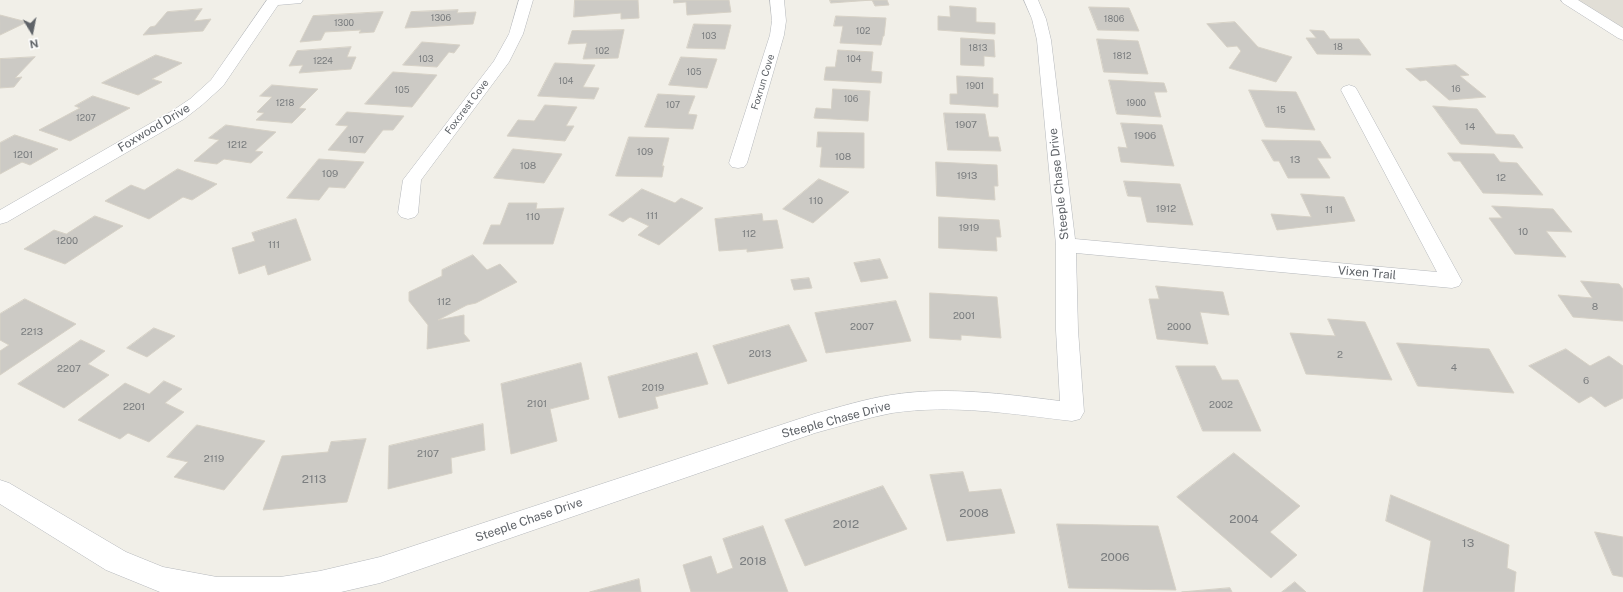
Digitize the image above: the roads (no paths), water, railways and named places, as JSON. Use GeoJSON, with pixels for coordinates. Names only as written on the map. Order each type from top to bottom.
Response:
{"type":"FeatureCollection","features":[{"type":"Feature","properties":{"kind":"street","name":"Foxwood Drive"},"geometry":{"type":"LineString","coordinates":[[0,218],[178,115],[196,102],[217,83],[274,1],[296,0]]}},
{"type":"Feature","properties":{"kind":"street","name":"Foxcrest Cove"},"geometry":{"type":"LineString","coordinates":[[408,213],[412,180],[501,62],[516,34],[526,0]]}},
{"type":"Feature","properties":{"kind":"street","name":"Foxrun Cove"},"geometry":{"type":"LineString","coordinates":[[738,162],[777,35],[779,21],[777,0]]}},
{"type":"Feature","properties":{"kind":"street","name":"Steeple Chase Drive"},"geometry":{"type":"LineString","coordinates":[[0,491],[116,561],[162,580],[217,590],[280,591],[320,584],[380,570],[814,424],[861,411],[893,404],[918,401],[964,401],[999,403],[1072,412],[1067,330],[1066,246],[1044,40],[1039,19],[1031,0]]}},
{"type":"Feature","properties":{"kind":"street"},"geometry":{"type":"LineString","coordinates":[[1568,0],[1623,34]]}},
{"type":"Feature","properties":{"kind":"street","name":"Vixen Trail"},"geometry":{"type":"LineString","coordinates":[[1066,246],[1452,281],[1348,90]]}}]}
